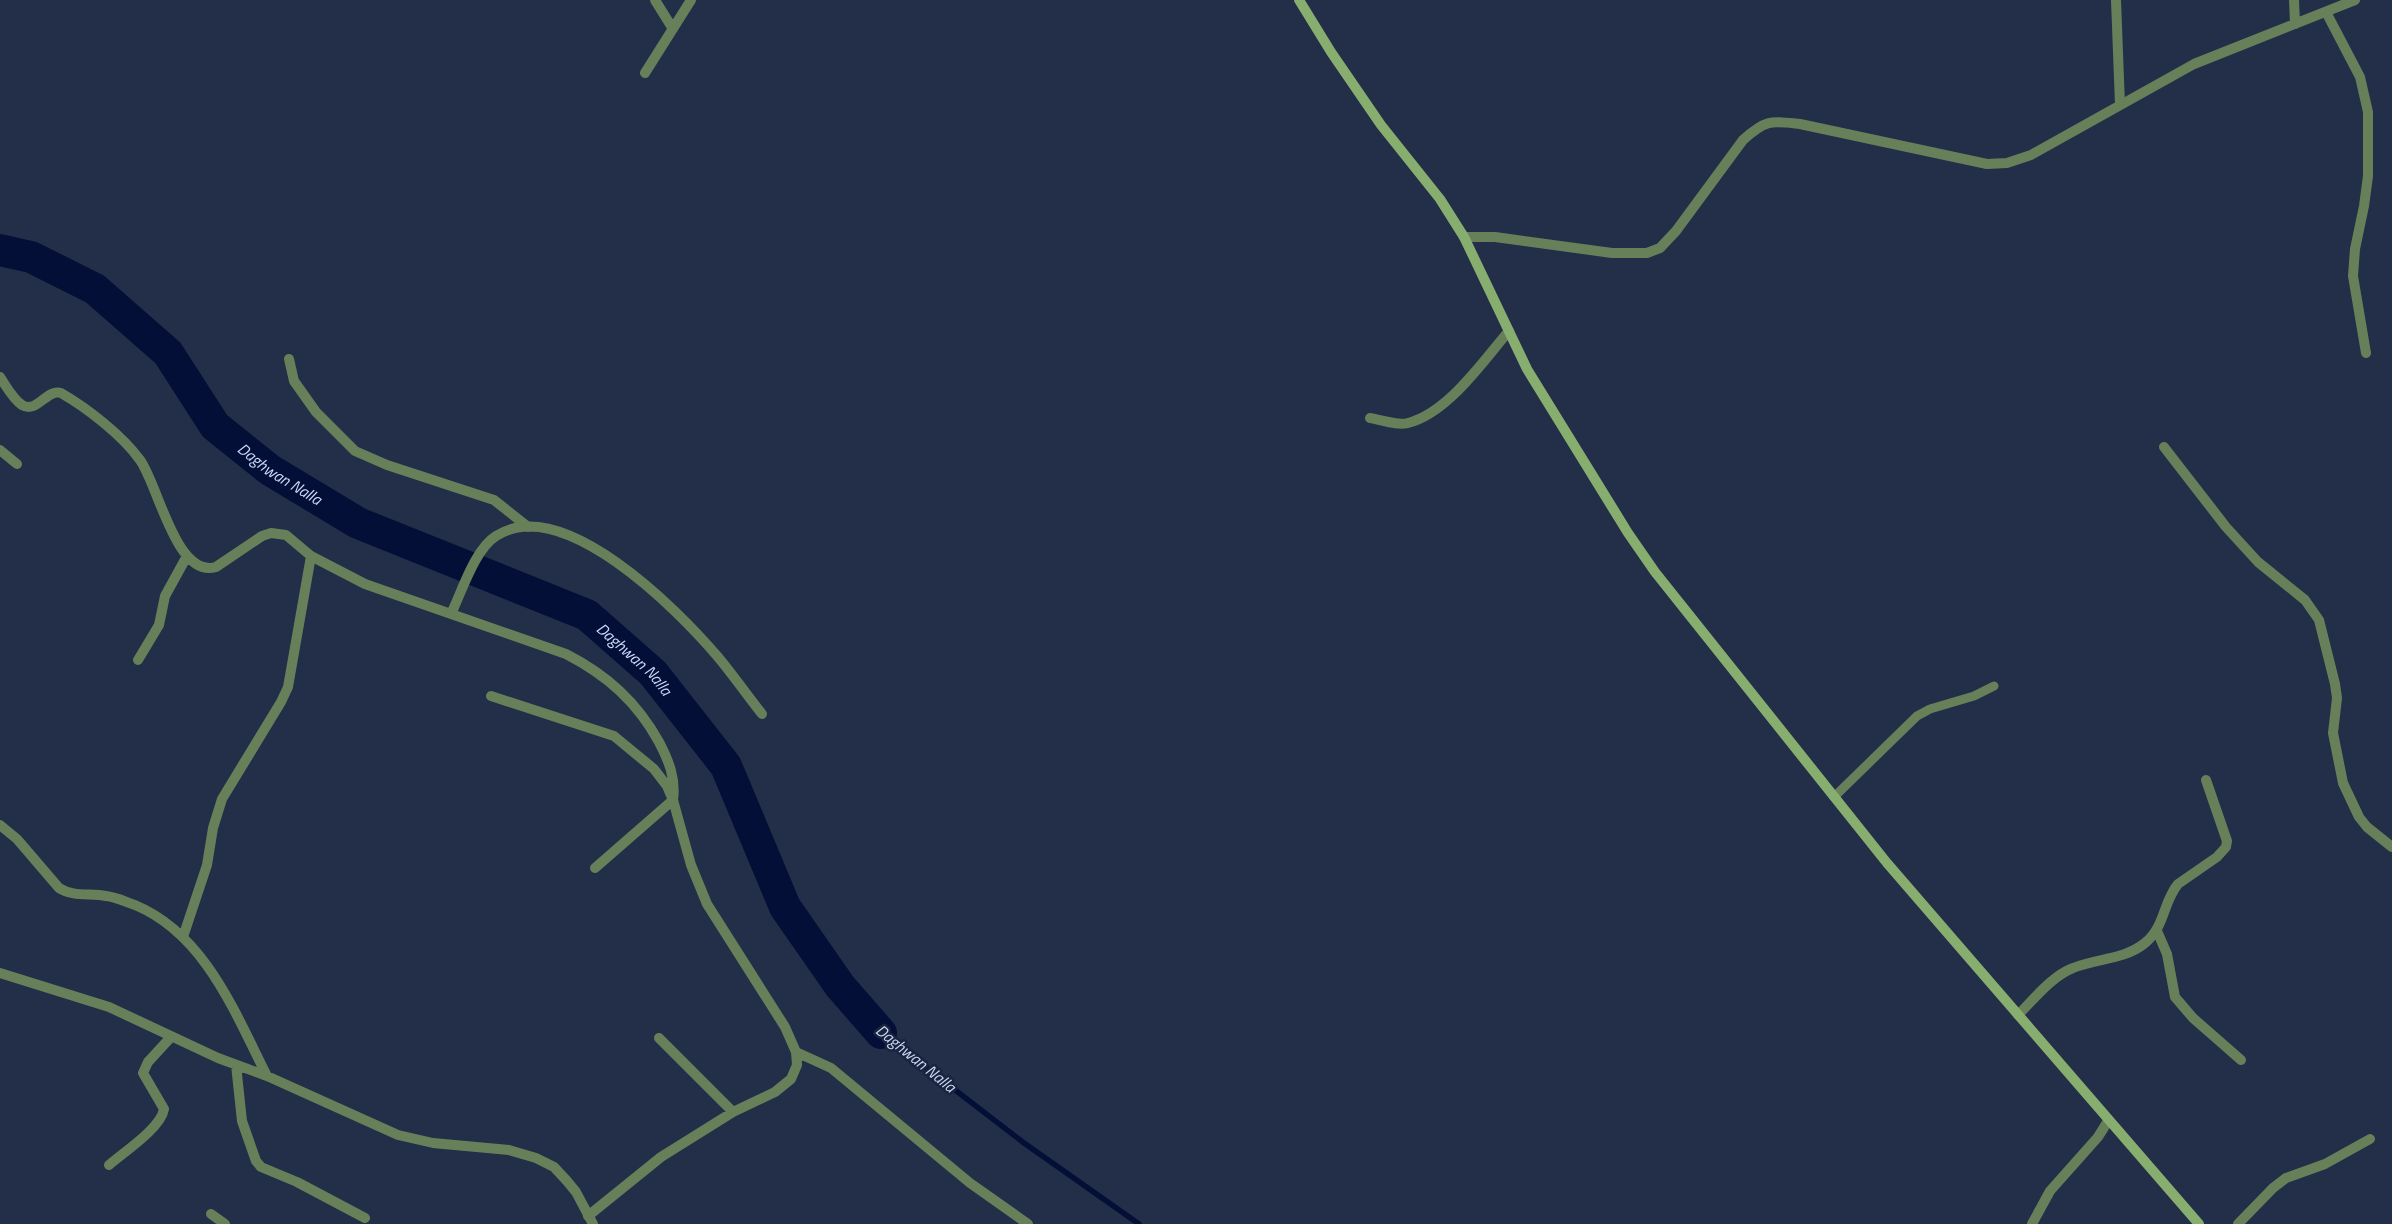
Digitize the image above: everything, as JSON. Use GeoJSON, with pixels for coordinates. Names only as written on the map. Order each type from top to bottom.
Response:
{"type":"FeatureCollection","features":[{"type":"Feature","properties":{"kind":"street"},"geometry":{"type":"LineString","coordinates":[[655,0],[673,29]]}},
{"type":"Feature","properties":{"kind":"street"},"geometry":{"type":"LineString","coordinates":[[645,73],[691,0]]}},
{"type":"Feature","properties":{"kind":"street"},"geometry":{"type":"LineString","coordinates":[[1299,0],[1376,117],[1440,199],[1464,237],[1527,370],[1633,541],[1655,572],[1887,863],[2199,1224]]}},
{"type":"Feature","properties":{"kind":"street"},"geometry":{"type":"LineString","coordinates":[[2116,0],[2120,105]]}},
{"type":"Feature","properties":{"kind":"street"},"geometry":{"type":"LineString","coordinates":[[2294,0],[2295,24]]}},
{"type":"Feature","properties":{"kind":"street"},"geometry":{"type":"LineString","coordinates":[[1464,237],[1495,237],[1612,254],[1647,253],[1660,248],[1676,230],[1743,140],[1756,128],[1771,121],[1800,124],[1987,164],[2007,163],[2031,155],[2194,64],[2355,0]]}},
{"type":"Feature","properties":{"kind":"street"},"geometry":{"type":"LineString","coordinates":[[2326,12],[2360,77],[2368,112],[2368,176],[2355,249],[2353,276],[2366,353]]}},
{"type":"Feature","properties":{"kind":"street"},"geometry":{"type":"LineString","coordinates":[[1370,418],[1407,424],[1427,416],[1448,400],[1509,331]]}},
{"type":"Feature","properties":{"kind":"street"},"geometry":{"type":"LineString","coordinates":[[289,359],[294,381],[316,412],[355,451],[387,465],[494,500],[528,527]]}},
{"type":"Feature","properties":{"kind":"street"},"geometry":{"type":"LineString","coordinates":[[0,377],[18,402],[28,407],[33,406],[51,393],[61,393],[125,443],[147,470],[178,544],[187,556],[202,568],[216,567],[262,536],[271,533],[286,535],[311,556],[365,584],[566,654],[589,666],[622,691],[646,718],[668,759],[675,788],[673,800],[595,868]]}},
{"type":"Feature","properties":{"kind":"street"},"geometry":{"type":"LineString","coordinates":[[2164,448],[2226,527],[2258,562],[2305,600],[2319,620],[2336,684],[2337,698],[2333,733],[2342,783],[2359,817],[2367,827],[2392,847]]}},
{"type":"Feature","properties":{"kind":"street"},"geometry":{"type":"LineString","coordinates":[[0,450],[17,464]]}},
{"type":"Feature","properties":{"kind":"street"},"geometry":{"type":"LineString","coordinates":[[451,614],[481,552],[488,542],[510,529],[543,526],[569,535],[598,550],[636,576],[664,600],[718,657],[762,714]]}},
{"type":"Feature","properties":{"kind":"street"},"geometry":{"type":"LineString","coordinates":[[138,660],[160,625],[165,596],[187,556]]}},
{"type":"Feature","properties":{"kind":"street"},"geometry":{"type":"LineString","coordinates":[[183,937],[208,865],[214,828],[222,799],[281,702],[288,687],[311,556]]}},
{"type":"Feature","properties":{"kind":"street"},"geometry":{"type":"LineString","coordinates":[[0,973],[109,1007],[171,1037],[267,1076],[398,1134],[433,1143],[509,1150],[536,1158],[554,1167],[567,1181],[576,1192],[590,1220],[661,1157],[732,1112],[775,1092],[792,1079],[797,1065],[796,1052],[785,1027],[706,904],[691,865],[673,800],[667,786],[654,769],[614,736],[491,696]]}},
{"type":"Feature","properties":{"kind":"street"},"geometry":{"type":"LineString","coordinates":[[2018,1015],[2055,980],[2073,968],[2128,953],[2145,943],[2156,931],[2172,890],[2217,858],[2226,847],[2227,841],[2206,780]]}},
{"type":"Feature","properties":{"kind":"street"},"geometry":{"type":"LineString","coordinates":[[0,825],[17,839],[58,888],[65,892],[108,896],[136,905],[169,925],[183,937],[214,976],[229,999],[267,1076]]}},
{"type":"Feature","properties":{"kind":"street"},"geometry":{"type":"LineString","coordinates":[[2156,931],[2167,954],[2175,997],[2193,1018],[2241,1060]]}},
{"type":"Feature","properties":{"kind":"street"},"geometry":{"type":"LineString","coordinates":[[109,1165],[153,1128],[163,1115],[164,1109],[144,1073],[148,1062],[171,1037]]}},
{"type":"Feature","properties":{"kind":"street"},"geometry":{"type":"LineString","coordinates":[[659,1038],[732,1112]]}},
{"type":"Feature","properties":{"kind":"street"},"geometry":{"type":"LineString","coordinates":[[796,1052],[831,1068],[970,1183],[1028,1224]]}},
{"type":"Feature","properties":{"kind":"street"},"geometry":{"type":"LineString","coordinates":[[236,1065],[242,1122],[256,1161],[261,1167],[297,1182],[365,1218]]}},
{"type":"Feature","properties":{"kind":"street"},"geometry":{"type":"LineString","coordinates":[[2032,1224],[2050,1191],[2098,1137],[2108,1121]]}},
{"type":"Feature","properties":{"kind":"street"},"geometry":{"type":"LineString","coordinates":[[2238,1224],[2272,1188],[2286,1178],[2325,1164],[2370,1139]]}},
{"type":"Feature","properties":{"kind":"street"},"geometry":{"type":"LineString","coordinates":[[211,1214],[225,1224]]}},
{"type":"Feature","properties":{"kind":"lane"},"geometry":{"type":"LineString","coordinates":[[1834,798],[1917,716],[1930,708],[1974,696],[1994,686]]}},
{"type":"Feature","properties":{"kind":"waterway","name":"Daghwan Nalla"},"geometry":{"type":"LineString","coordinates":[[0,250],[31,257],[95,289],[168,353],[215,426],[270,470],[358,523],[587,615],[653,673],[726,766],[785,907],[840,986],[881,1033]]}},
{"type":"Feature","properties":{"kind":"waterway","name":"Daghwan Nalla"},"geometry":{"type":"LineString","coordinates":[[881,1033],[1024,1143],[1139,1224]]}}]}
